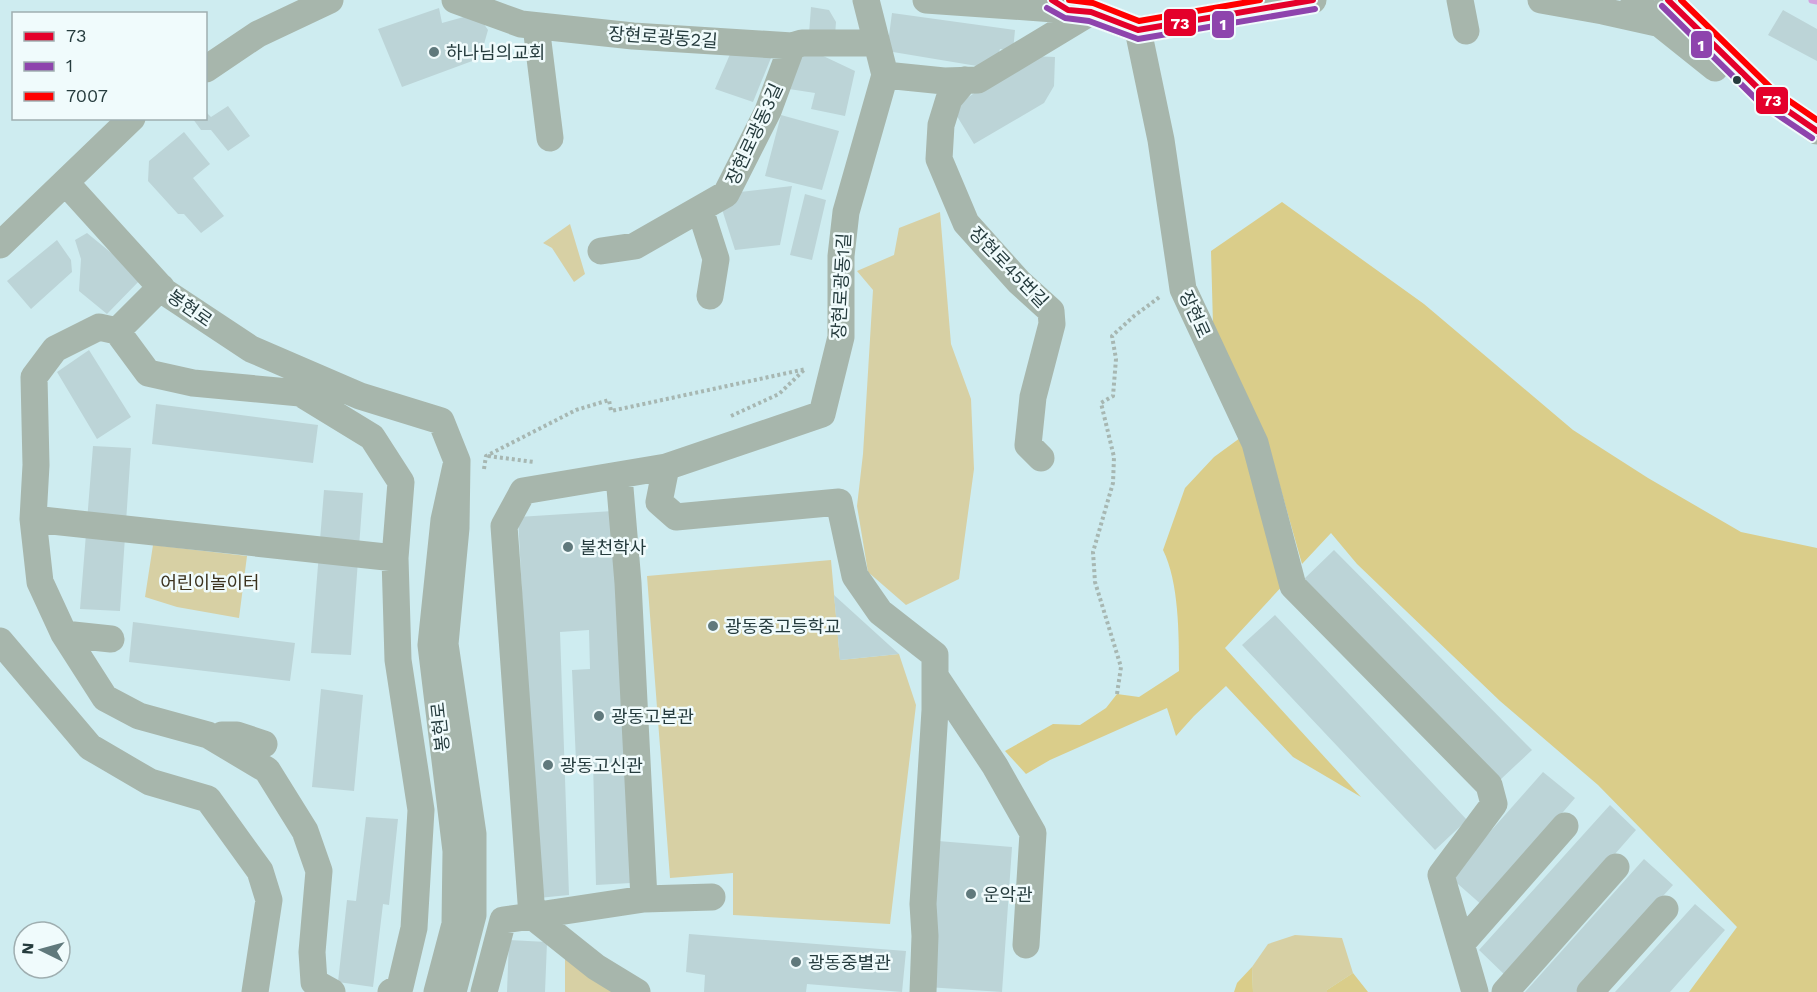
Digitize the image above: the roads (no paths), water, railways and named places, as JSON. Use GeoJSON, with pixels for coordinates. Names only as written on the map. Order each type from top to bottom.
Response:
{"type":"FeatureCollection","features":[{"type":"Feature","properties":{"kind":"street"},"geometry":{"type":"LineString","coordinates":[[207,68],[258,34],[330,0]]}},
{"type":"Feature","properties":{"kind":"street","name":"장현로광동2길"},"geometry":{"type":"LineString","coordinates":[[455,0],[521,24],[633,36],[792,46],[802,43],[875,43]]}},
{"type":"Feature","properties":{"kind":"street"},"geometry":{"type":"LineString","coordinates":[[866,0],[875,43],[885,75],[944,81],[978,80],[1071,7]]}},
{"type":"Feature","properties":{"kind":"street"},"geometry":{"type":"LineString","coordinates":[[926,0],[1071,7],[1138,30],[1312,0]]}},
{"type":"Feature","properties":{"kind":"street"},"geometry":{"type":"LineString","coordinates":[[1460,0],[1466,31]]}},
{"type":"Feature","properties":{"kind":"street"},"geometry":{"type":"LineString","coordinates":[[1541,0],[1603,11],[1664,12]]}},
{"type":"Feature","properties":{"kind":"street"},"geometry":{"type":"LineString","coordinates":[[1634,0],[1664,12],[1766,96],[1817,131]]}},
{"type":"Feature","properties":{"kind":"street"},"geometry":{"type":"LineString","coordinates":[[536,26],[550,138]]}},
{"type":"Feature","properties":{"kind":"street","name":"장현로"},"geometry":{"type":"LineString","coordinates":[[1138,30],[1161,140],[1183,288],[1254,443],[1293,586],[1489,786],[1494,804],[1441,875],[1461,944]]}},
{"type":"Feature","properties":{"kind":"street","name":"장현로광동3길"},"geometry":{"type":"LineString","coordinates":[[601,251],[636,246],[726,194],[768,111],[792,46]]}},
{"type":"Feature","properties":{"kind":"street","name":"장현로광동1길"},"geometry":{"type":"LineString","coordinates":[[666,467],[822,414],[841,337],[841,256],[846,212],[885,75]]}},
{"type":"Feature","properties":{"kind":"street","name":"장현로45번길"},"geometry":{"type":"LineString","coordinates":[[965,80],[949,99],[941,125],[939,159],[966,223],[1019,282],[1051,311],[1052,324],[1033,397],[1028,445],[1041,458]]}},
{"type":"Feature","properties":{"kind":"street"},"geometry":{"type":"LineString","coordinates":[[0,244],[11,221],[66,183],[130,120]]}},
{"type":"Feature","properties":{"kind":"street","name":"봉현로"},"geometry":{"type":"LineString","coordinates":[[66,183],[165,292],[251,350],[360,396],[441,421],[458,461],[456,528],[445,644],[473,834],[473,915],[453,992]]}},
{"type":"Feature","properties":{"kind":"street"},"geometry":{"type":"LineString","coordinates":[[700,209],[716,259],[710,296]]}},
{"type":"Feature","properties":{"kind":"street"},"geometry":{"type":"LineString","coordinates":[[117,332],[161,287]]}},
{"type":"Feature","properties":{"kind":"street"},"geometry":{"type":"LineString","coordinates":[[332,992],[314,982],[312,952],[319,871],[305,831],[267,770],[208,735],[139,716],[105,698],[64,634],[40,582],[33,519],[36,465],[34,377],[55,349],[99,327],[117,332],[148,373],[193,383],[300,393],[372,437],[401,482],[395,558],[398,660],[421,810],[414,928],[400,987],[391,992]]}},
{"type":"Feature","properties":{"kind":"street","name":"봉현로"},"geometry":{"type":"LineString","coordinates":[[438,992],[455,924],[456,851],[431,645],[444,520],[458,461]]}},
{"type":"Feature","properties":{"kind":"street"},"geometry":{"type":"LineString","coordinates":[[637,992],[596,967],[532,916],[504,526],[523,491],[666,467],[659,502],[676,518],[840,502],[855,576],[880,612],[935,655],[935,710],[923,904],[925,936],[923,992]]}},
{"type":"Feature","properties":{"kind":"street"},"geometry":{"type":"LineString","coordinates":[[618,476],[628,583],[644,899]]}},
{"type":"Feature","properties":{"kind":"street"},"geometry":{"type":"LineString","coordinates":[[33,519],[395,558]]}},
{"type":"Feature","properties":{"kind":"street"},"geometry":{"type":"LineString","coordinates":[[64,634],[111,639]]}},
{"type":"Feature","properties":{"kind":"street"},"geometry":{"type":"LineString","coordinates":[[0,641],[90,747],[150,782],[208,799],[260,872],[269,900],[255,992]]}},
{"type":"Feature","properties":{"kind":"street"},"geometry":{"type":"LineString","coordinates":[[935,676],[995,766],[1033,832],[1026,945]]}},
{"type":"Feature","properties":{"kind":"street"},"geometry":{"type":"LineString","coordinates":[[208,735],[237,735],[264,744]]}},
{"type":"Feature","properties":{"kind":"street"},"geometry":{"type":"LineString","coordinates":[[1475,992],[1461,944],[1565,826]]}},
{"type":"Feature","properties":{"kind":"street"},"geometry":{"type":"LineString","coordinates":[[1505,992],[1616,867]]}},
{"type":"Feature","properties":{"kind":"street"},"geometry":{"type":"LineString","coordinates":[[484,992],[503,920],[644,899],[712,897]]}},
{"type":"Feature","properties":{"kind":"street"},"geometry":{"type":"LineString","coordinates":[[1590,992],[1665,909]]}},
{"type":"Feature","properties":{"kind":"waterway"},"geometry":{"type":"LineString","coordinates":[[1812,0],[1817,1]]}},
{"type":"Feature","properties":{"kind":"place","name":"하나님의교회"},"geometry":{"type":"Point","coordinates":[434,52]}},
{"type":"Feature","properties":{"kind":"place","name":"불천학사"},"geometry":{"type":"Point","coordinates":[568,547]}},
{"type":"Feature","properties":{"kind":"place","name":"광동중고등학교"},"geometry":{"type":"Point","coordinates":[713,626]}},
{"type":"Feature","properties":{"kind":"place","name":"광동고본관"},"geometry":{"type":"Point","coordinates":[599,716]}},
{"type":"Feature","properties":{"kind":"place","name":"광동고신관"},"geometry":{"type":"Point","coordinates":[548,765]}},
{"type":"Feature","properties":{"kind":"place","name":"운악관"},"geometry":{"type":"Point","coordinates":[971,894]}},
{"type":"Feature","properties":{"kind":"place","name":"광동중별관"},"geometry":{"type":"Point","coordinates":[796,962]}},
{"type":"Feature","properties":{"kind":"park label","name":"어린이놀이터"},"geometry":{"type":"Point","coordinates":[210,582]}}]}
